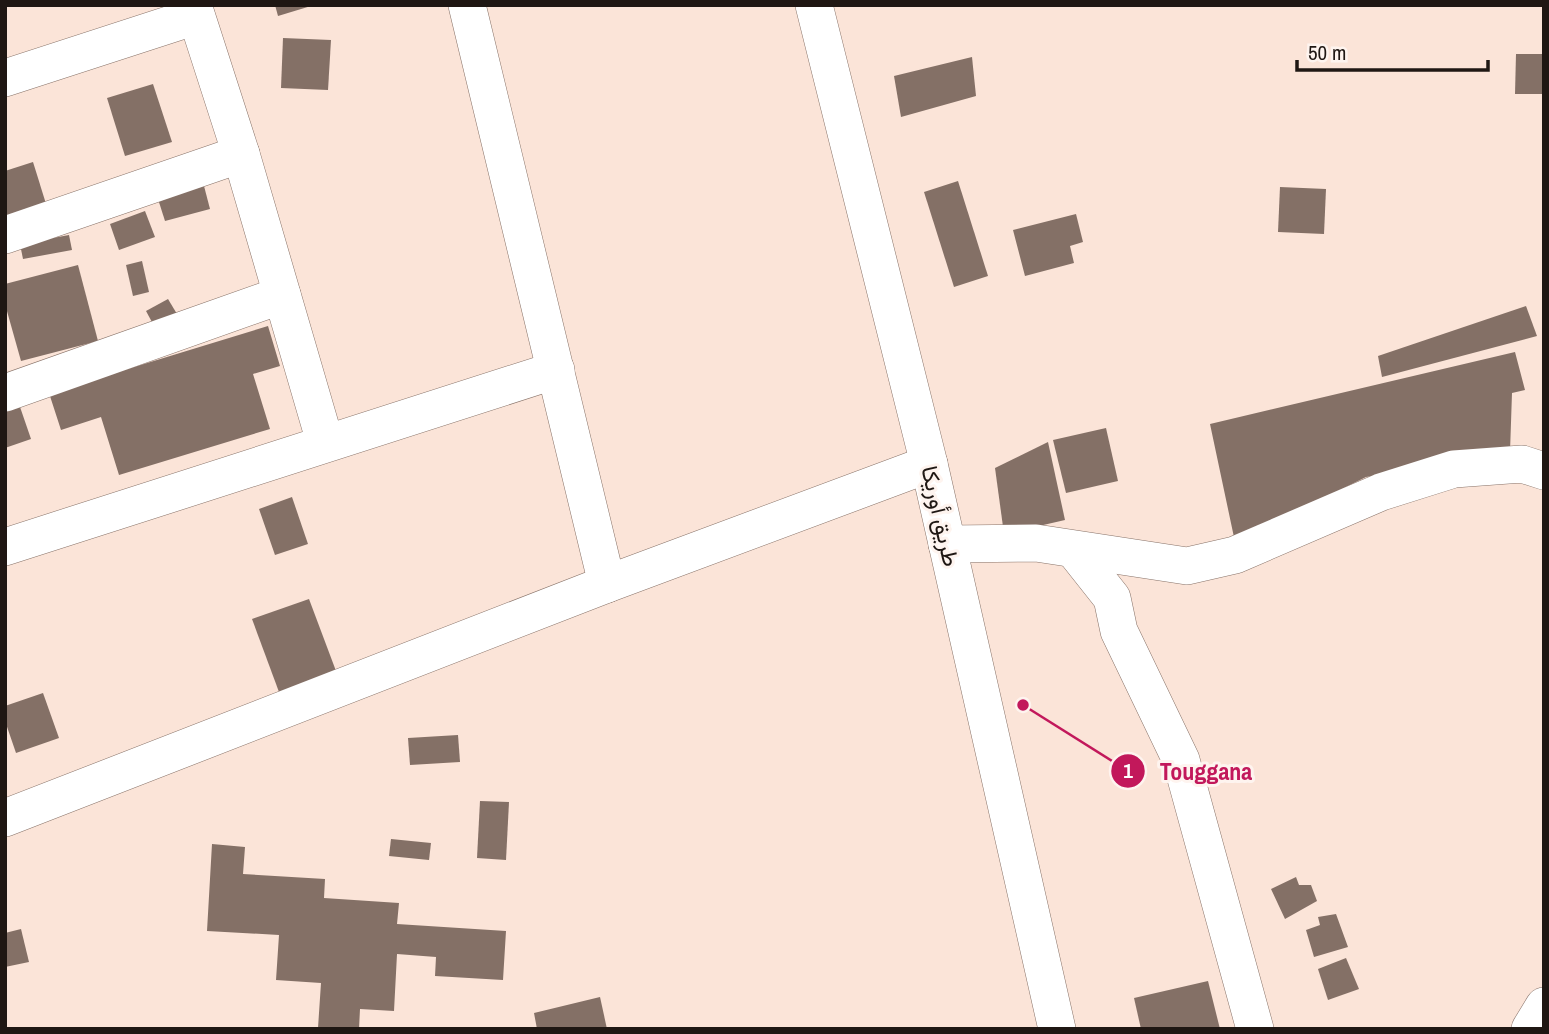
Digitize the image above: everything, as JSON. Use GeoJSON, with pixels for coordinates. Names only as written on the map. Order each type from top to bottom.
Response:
{"type":"FeatureCollection","features":[{"type":"Feature","properties":{"kind":"street"},"geometry":{"type":"LineString","coordinates":[[467,5],[607,584]]}},
{"type":"Feature","properties":{"kind":"street","name":"طريق أوريكا"},"geometry":{"type":"LineString","coordinates":[[814,5],[929,464],[1057,1029]]}},
{"type":"Feature","properties":{"kind":"street"},"geometry":{"type":"LineString","coordinates":[[5,78],[194,10],[240,154],[325,442]]}},
{"type":"Feature","properties":{"kind":"street"},"geometry":{"type":"LineString","coordinates":[[5,235],[240,154]]}},
{"type":"Feature","properties":{"kind":"street"},"geometry":{"type":"LineString","coordinates":[[5,393],[282,295]]}},
{"type":"Feature","properties":{"kind":"street"},"geometry":{"type":"LineString","coordinates":[[5,547],[556,370]]}},
{"type":"Feature","properties":{"kind":"street"},"geometry":{"type":"LineString","coordinates":[[5,818],[607,584],[929,464]]}},
{"type":"Feature","properties":{"kind":"street"},"geometry":{"type":"LineString","coordinates":[[947,544],[1036,543],[1187,566],[1235,555],[1381,492],[1454,469],[1522,464],[1544,471]]}},
{"type":"Feature","properties":{"kind":"street"},"geometry":{"type":"LineString","coordinates":[[1074,550],[1112,598],[1119,631],[1181,760],[1255,1029]]}},
{"type":"Feature","properties":{"kind":"street"},"geometry":{"type":"LineString","coordinates":[[1530,1029],[1544,1006]]}},
{"type":"Feature","properties":{"kind":"building"},"geometry":{"type":"Polygon","coordinates":[[[275,5],[311,5],[311,6],[278,16],[275,5]]]}},
{"type":"Feature","properties":{"kind":"building"},"geometry":{"type":"Polygon","coordinates":[[[283,38],[331,40],[328,90],[281,88],[283,38]]]}},
{"type":"Feature","properties":{"kind":"building"},"geometry":{"type":"Polygon","coordinates":[[[1516,54],[1544,54],[1544,94],[1515,94],[1516,54]]]}},
{"type":"Feature","properties":{"kind":"building"},"geometry":{"type":"Polygon","coordinates":[[[972,57],[976,96],[901,117],[894,76],[972,57]]]}},
{"type":"Feature","properties":{"kind":"building"},"geometry":{"type":"Polygon","coordinates":[[[153,84],[172,142],[125,156],[107,98],[153,84]]]}},
{"type":"Feature","properties":{"kind":"building"},"geometry":{"type":"Polygon","coordinates":[[[33,162],[47,207],[5,220],[5,171],[33,162]]]}},
{"type":"Feature","properties":{"kind":"building"},"geometry":{"type":"Polygon","coordinates":[[[958,181],[988,276],[954,287],[924,192],[958,181]]]}},
{"type":"Feature","properties":{"kind":"building"},"geometry":{"type":"Polygon","coordinates":[[[204,186],[210,209],[165,221],[158,199],[204,186]]]}},
{"type":"Feature","properties":{"kind":"building"},"geometry":{"type":"Polygon","coordinates":[[[1280,187],[1326,189],[1324,234],[1278,232],[1280,187]]]}},
{"type":"Feature","properties":{"kind":"building"},"geometry":{"type":"Polygon","coordinates":[[[145,211],[155,237],[119,250],[110,224],[145,211]]]}},
{"type":"Feature","properties":{"kind":"building"},"geometry":{"type":"Polygon","coordinates":[[[1076,214],[1083,242],[1070,246],[1074,263],[1025,276],[1013,230],[1076,214]]]}},
{"type":"Feature","properties":{"kind":"building"},"geometry":{"type":"Polygon","coordinates":[[[69,235],[72,250],[23,259],[20,244],[69,235]]]}},
{"type":"Feature","properties":{"kind":"building"},"geometry":{"type":"Polygon","coordinates":[[[142,261],[149,292],[133,296],[126,265],[142,261]]]}},
{"type":"Feature","properties":{"kind":"building"},"geometry":{"type":"Polygon","coordinates":[[[78,265],[98,341],[21,361],[5,304],[5,284],[78,265]]]}},
{"type":"Feature","properties":{"kind":"building"},"geometry":{"type":"Polygon","coordinates":[[[168,299],[183,324],[160,337],[146,311],[168,299]]]}},
{"type":"Feature","properties":{"kind":"building"},"geometry":{"type":"Polygon","coordinates":[[[1526,306],[1537,336],[1382,377],[1378,356],[1526,306]]]}},
{"type":"Feature","properties":{"kind":"building"},"geometry":{"type":"Polygon","coordinates":[[[268,326],[280,366],[253,374],[270,429],[119,475],[101,417],[61,430],[49,393],[268,326]]]}},
{"type":"Feature","properties":{"kind":"building"},"geometry":{"type":"Polygon","coordinates":[[[1515,352],[1525,390],[1512,393],[1510,452],[1366,477],[1235,542],[1210,424],[1515,352]]]}},
{"type":"Feature","properties":{"kind":"building"},"geometry":{"type":"Polygon","coordinates":[[[19,404],[31,439],[5,448],[5,409],[19,404]]]}},
{"type":"Feature","properties":{"kind":"building"},"geometry":{"type":"Polygon","coordinates":[[[1106,428],[1118,481],[1066,493],[1053,440],[1106,428]]]}},
{"type":"Feature","properties":{"kind":"building"},"geometry":{"type":"Polygon","coordinates":[[[1048,442],[1065,520],[1004,534],[995,468],[1048,442]]]}},
{"type":"Feature","properties":{"kind":"building"},"geometry":{"type":"Polygon","coordinates":[[[292,497],[308,544],[275,555],[259,509],[292,497]]]}},
{"type":"Feature","properties":{"kind":"building"},"geometry":{"type":"Polygon","coordinates":[[[309,599],[336,671],[279,692],[252,619],[309,599]]]}},
{"type":"Feature","properties":{"kind":"building"},"geometry":{"type":"Polygon","coordinates":[[[43,693],[59,738],[16,753],[5,721],[5,706],[43,693]]]}},
{"type":"Feature","properties":{"kind":"building"},"geometry":{"type":"Polygon","coordinates":[[[458,735],[460,762],[410,765],[408,738],[458,735]]]}},
{"type":"Feature","properties":{"kind":"building"},"geometry":{"type":"Polygon","coordinates":[[[480,801],[509,802],[506,860],[477,858],[480,801]]]}},
{"type":"Feature","properties":{"kind":"building"},"geometry":{"type":"Polygon","coordinates":[[[391,839],[431,843],[429,860],[389,856],[391,839]]]}},
{"type":"Feature","properties":{"kind":"building"},"geometry":{"type":"Polygon","coordinates":[[[212,844],[245,847],[243,874],[325,879],[324,898],[399,903],[397,924],[506,931],[503,980],[435,976],[436,957],[397,954],[394,1011],[360,1009],[359,1029],[318,1028],[321,983],[276,980],[279,935],[207,931],[212,844]]]}},
{"type":"Feature","properties":{"kind":"building"},"geometry":{"type":"Polygon","coordinates":[[[1296,877],[1299,885],[1311,885],[1317,901],[1285,919],[1271,889],[1296,877]]]}},
{"type":"Feature","properties":{"kind":"building"},"geometry":{"type":"Polygon","coordinates":[[[1336,914],[1348,947],[1314,957],[1306,930],[1320,925],[1318,917],[1336,914]]]}},
{"type":"Feature","properties":{"kind":"building"},"geometry":{"type":"Polygon","coordinates":[[[21,929],[29,962],[5,967],[5,933],[21,929]]]}},
{"type":"Feature","properties":{"kind":"building"},"geometry":{"type":"Polygon","coordinates":[[[1346,958],[1359,989],[1328,1000],[1318,969],[1346,958]]]}},
{"type":"Feature","properties":{"kind":"building"},"geometry":{"type":"Polygon","coordinates":[[[1208,981],[1220,1029],[1141,1029],[1134,998],[1208,981]]]}},
{"type":"Feature","properties":{"kind":"building"},"geometry":{"type":"Polygon","coordinates":[[[600,997],[607,1029],[537,1029],[534,1013],[600,997]]]}},
{"type":"Feature","properties":{"kind":"place","name":"Touggana"},"geometry":{"type":"Point","coordinates":[1023,705]}}]}
